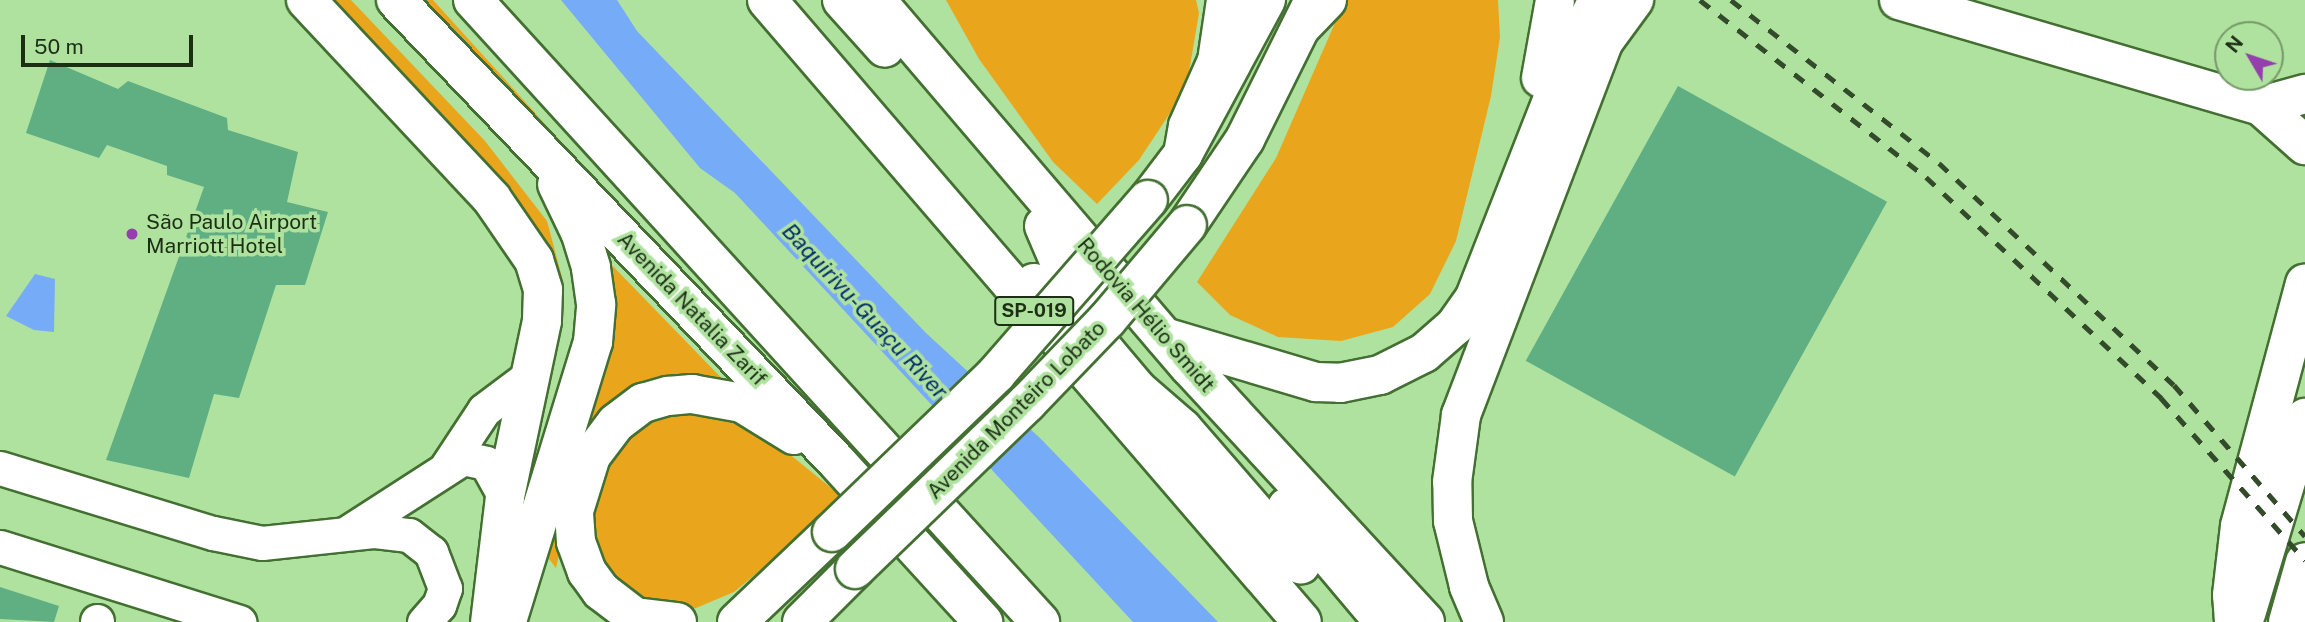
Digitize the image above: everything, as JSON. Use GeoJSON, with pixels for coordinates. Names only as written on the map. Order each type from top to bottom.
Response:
{"type":"FeatureCollection","features":[{"type":"Feature","properties":{"kind":"main road"},"geometry":{"type":"LineString","coordinates":[[306,0],[518,230],[534,260],[543,290],[532,374],[505,497],[490,622]]}},
{"type":"Feature","properties":{"kind":"main road","name":"Avenida Natalia Zarif"},"geometry":{"type":"LineString","coordinates":[[396,0],[836,462],[972,614]]}},
{"type":"Feature","properties":{"kind":"main road","name":"Avenida Natalia Zarif"},"geometry":{"type":"LineString","coordinates":[[473,0],[1040,622]]}},
{"type":"Feature","properties":{"kind":"main road","name":"SP-019"},"geometry":{"type":"LineString","coordinates":[[767,0],[1302,622]]}},
{"type":"Feature","properties":{"kind":"main road","name":"Rodovia Hélio Smidt"},"geometry":{"type":"LineString","coordinates":[[842,0],[1044,226],[1384,622]]}},
{"type":"Feature","properties":{"kind":"main road","name":"Rodovia Hélio Smidt"},"geometry":{"type":"LineString","coordinates":[[876,0],[1164,337],[1425,622]]}},
{"type":"Feature","properties":{"kind":"main road"},"geometry":{"type":"LineString","coordinates":[[909,39],[912,0]]}},
{"type":"Feature","properties":{"kind":"main road"},"geometry":{"type":"LineString","coordinates":[[1183,155],[1188,126],[1217,61],[1226,0]]}},
{"type":"Feature","properties":{"kind":"main road"},"geometry":{"type":"LineString","coordinates":[[737,622],[996,374],[1149,200],[1183,155],[1266,0]]}},
{"type":"Feature","properties":{"kind":"main road"},"geometry":{"type":"LineString","coordinates":[[1510,209],[1555,0]]}},
{"type":"Feature","properties":{"kind":"main road"},"geometry":{"type":"LineString","coordinates":[[1164,337],[1316,382],[1340,383],[1380,375],[1424,353],[1455,326],[1475,298],[1571,52],[1598,0]]}},
{"type":"Feature","properties":{"kind":"main road"},"geometry":{"type":"LineString","coordinates":[[1484,622],[1469,586],[1453,521],[1452,482],[1461,415],[1604,41],[1634,0]]}},
{"type":"Feature","properties":{"kind":"main road"},"geometry":{"type":"LineString","coordinates":[[1899,0],[2261,106],[2305,145]]}},
{"type":"Feature","properties":{"kind":"main road","name":"Avenida Monteiro Lobato"},"geometry":{"type":"LineString","coordinates":[[802,622],[1027,403],[1107,320],[1187,225],[1245,139],[1314,9]]}},
{"type":"Feature","properties":{"kind":"main road"},"geometry":{"type":"LineString","coordinates":[[2261,106],[2305,94]]}},
{"type":"Feature","properties":{"kind":"main road"},"geometry":{"type":"LineString","coordinates":[[507,622],[584,380],[596,304],[580,232],[563,194],[521,130]]}},
{"type":"Feature","properties":{"kind":"main road"},"geometry":{"type":"LineString","coordinates":[[1044,226],[1069,284],[1148,376],[1182,428]]}},
{"type":"Feature","properties":{"kind":"main road"},"geometry":{"type":"LineString","coordinates":[[994,264],[1057,294],[1137,388],[1182,428],[1214,463],[1351,622]]}},
{"type":"Feature","properties":{"kind":"main road"},"geometry":{"type":"LineString","coordinates":[[2234,622],[2231,595],[2240,526],[2305,284]]}},
{"type":"Feature","properties":{"kind":"main road"},"geometry":{"type":"LineString","coordinates":[[677,622],[635,617],[615,604],[587,572],[576,542],[574,512],[581,482],[591,456],[616,423],[643,403],[668,396],[718,397],[742,404],[836,462]]}},
{"type":"Feature","properties":{"kind":"main road"},"geometry":{"type":"LineString","coordinates":[[2244,622],[2305,418]]}},
{"type":"Feature","properties":{"kind":"main road"},"geometry":{"type":"LineString","coordinates":[[2288,622],[2305,562]]}},
{"type":"Feature","properties":{"kind":"main road"},"geometry":{"type":"LineString","coordinates":[[691,622],[779,584]]}},
{"type":"Feature","properties":{"kind":"street"},"geometry":{"type":"LineString","coordinates":[[447,466],[484,410],[532,374]]}},
{"type":"Feature","properties":{"kind":"street"},"geometry":{"type":"LineString","coordinates":[[343,535],[463,458],[477,459],[493,471],[505,497]]}},
{"type":"Feature","properties":{"kind":"street"},"geometry":{"type":"LineString","coordinates":[[0,468],[213,533],[262,542],[395,532],[425,544]]}},
{"type":"Feature","properties":{"kind":"street"},"geometry":{"type":"LineString","coordinates":[[399,500],[425,544],[446,588],[425,622]]}},
{"type":"Feature","properties":{"kind":"street"},"geometry":{"type":"LineString","coordinates":[[0,547],[240,622]]}},
{"type":"Feature","properties":{"kind":"street"},"geometry":{"type":"LineString","coordinates":[[0,562],[63,583]]}},
{"type":"Feature","properties":{"kind":"shaded area"},"geometry":{"type":"Polygon","coordinates":[[[316,0],[351,0],[485,141],[547,221],[563,281],[563,322],[508,542],[547,286],[316,0]]]}},
{"type":"Feature","properties":{"kind":"shaded area"},"geometry":{"type":"Polygon","coordinates":[[[415,0],[433,0],[690,284],[879,474],[869,483],[415,0]]]}},
{"type":"Feature","properties":{"kind":"shaded area"},"geometry":{"type":"Polygon","coordinates":[[[946,0],[1196,0],[1199,13],[1189,72],[1176,104],[1139,160],[1097,204],[1053,162],[979,59],[946,0]]]}},
{"type":"Feature","properties":{"kind":"shaded area"},"geometry":{"type":"Polygon","coordinates":[[[1345,0],[1498,0],[1500,37],[1491,96],[1456,241],[1430,294],[1393,327],[1341,341],[1278,337],[1230,315],[1197,282],[1276,158],[1345,0]]]}},
{"type":"Feature","properties":{"kind":"shaded area"},"geometry":{"type":"Polygon","coordinates":[[[604,257],[735,392],[653,389],[563,537],[556,568],[545,554],[604,257]]]}},
{"type":"Feature","properties":{"kind":"shaded area"},"geometry":{"type":"Polygon","coordinates":[[[698,404],[766,435],[846,500],[734,592],[696,608],[666,611],[617,590],[587,528],[610,454],[646,415],[698,404]]]}},
{"type":"Feature","properties":{"kind":"water","name":"Baquirivu-Guaçu River"},"geometry":{"type":"Polygon","coordinates":[[[561,0],[617,0],[637,31],[926,333],[1041,439],[1218,622],[1133,622],[735,193],[700,168],[561,0]]]}},
{"type":"Feature","properties":{"kind":"water"},"geometry":{"type":"Polygon","coordinates":[[[35,274],[55,279],[54,332],[34,330],[6,316],[35,274]]]}},
{"type":"Feature","properties":{"kind":"building"},"geometry":{"type":"Polygon","coordinates":[[[50,60],[118,89],[128,81],[227,118],[228,130],[298,152],[287,202],[328,212],[305,285],[276,285],[239,398],[214,394],[189,478],[106,460],[204,187],[167,175],[167,166],[107,145],[99,158],[26,133],[50,60]]]}},
{"type":"Feature","properties":{"kind":"building"},"geometry":{"type":"Polygon","coordinates":[[[1678,86],[1887,202],[1735,477],[1526,361],[1678,86]]]}},
{"type":"Feature","properties":{"kind":"building"},"geometry":{"type":"Polygon","coordinates":[[[0,587],[59,606],[54,622],[0,619],[0,587]]]}},
{"type":"Feature","properties":{"kind":"railway"},"geometry":{"type":"LineString","coordinates":[[1700,0],[1926,177],[2161,398],[2305,560]]}},
{"type":"Feature","properties":{"kind":"railway"},"geometry":{"type":"LineString","coordinates":[[1731,0],[1939,163],[2174,385],[2305,536]]}},
{"type":"Feature","properties":{"kind":"place","name":"São Paulo Airport Marriott Hotel"},"geometry":{"type":"Point","coordinates":[132,234]}}]}
